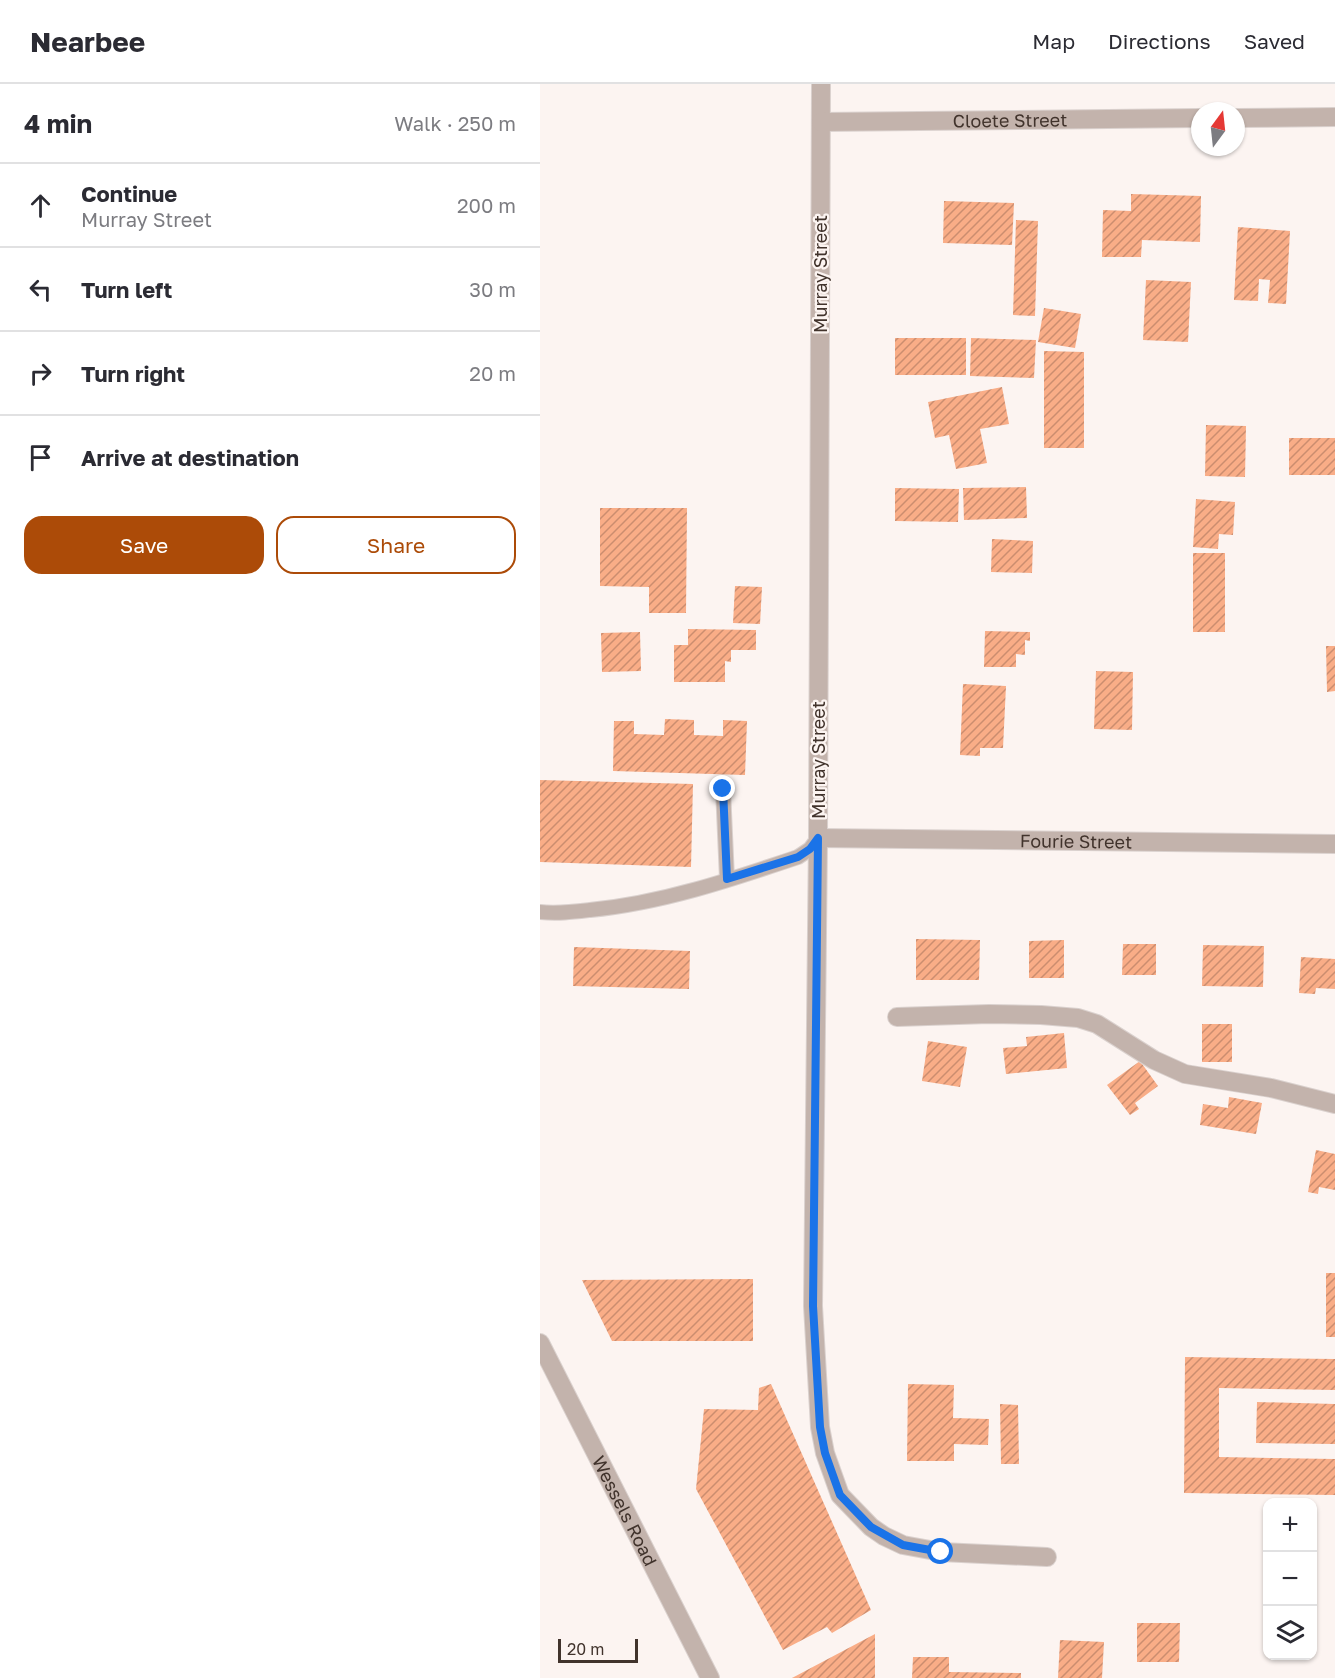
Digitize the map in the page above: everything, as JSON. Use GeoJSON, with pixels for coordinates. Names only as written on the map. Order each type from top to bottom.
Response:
{"type":"FeatureCollection","features":[{"type":"Feature","properties":{"kind":"street","name":"Murray Street"},"geometry":{"type":"LineString","coordinates":[[820,84],[818,838],[813,1306],[820,1427],[831,1474],[840,1495],[863,1520],[884,1536],[903,1545],[941,1552],[1047,1557]]}},
{"type":"Feature","properties":{"kind":"street"},"geometry":{"type":"LineString","coordinates":[[1245,118],[1335,117]]}},
{"type":"Feature","properties":{"kind":"street","name":"Cloete Street"},"geometry":{"type":"LineString","coordinates":[[821,122],[1191,118]]}},
{"type":"Feature","properties":{"kind":"street","name":"Fourie Street"},"geometry":{"type":"LineString","coordinates":[[818,838],[1335,844]]}},
{"type":"Feature","properties":{"kind":"street"},"geometry":{"type":"LineString","coordinates":[[897,1017],[989,1014],[1078,1018],[1097,1024],[1154,1060],[1185,1074],[1271,1088],[1335,1104]]}},
{"type":"Feature","properties":{"kind":"street","name":"Wessels Road"},"geometry":{"type":"LineString","coordinates":[[540,1343],[710,1678]]}},
{"type":"Feature","properties":{"kind":"lane"},"geometry":{"type":"LineString","coordinates":[[723,789],[727,879]]}},
{"type":"Feature","properties":{"kind":"lane"},"geometry":{"type":"LineString","coordinates":[[540,912],[554,914],[630,906],[694,891],[798,857],[810,849],[818,838]]}},
{"type":"Feature","properties":{"kind":"building"},"geometry":{"type":"Polygon","coordinates":[[[1131,194],[1201,196],[1200,242],[1142,240],[1141,257],[1102,257],[1103,210],[1131,211],[1131,194]]]}},
{"type":"Feature","properties":{"kind":"building"},"geometry":{"type":"Polygon","coordinates":[[[944,201],[1014,203],[1012,245],[943,243],[944,201]]]}},
{"type":"Feature","properties":{"kind":"building"},"geometry":{"type":"Polygon","coordinates":[[[1016,220],[1038,221],[1035,316],[1013,315],[1016,220]]]}},
{"type":"Feature","properties":{"kind":"building"},"geometry":{"type":"Polygon","coordinates":[[[1238,227],[1290,231],[1286,304],[1268,303],[1270,280],[1259,279],[1258,301],[1234,300],[1238,227]]]}},
{"type":"Feature","properties":{"kind":"building"},"geometry":{"type":"Polygon","coordinates":[[[1146,280],[1191,282],[1188,342],[1143,340],[1146,280]]]}},
{"type":"Feature","properties":{"kind":"building"},"geometry":{"type":"Polygon","coordinates":[[[1044,308],[1081,314],[1075,348],[1038,342],[1044,308]]]}},
{"type":"Feature","properties":{"kind":"building"},"geometry":{"type":"Polygon","coordinates":[[[895,338],[966,338],[966,375],[895,375],[895,338]]]}},
{"type":"Feature","properties":{"kind":"building"},"geometry":{"type":"Polygon","coordinates":[[[971,338],[1036,340],[1034,378],[970,376],[971,338]]]}},
{"type":"Feature","properties":{"kind":"building"},"geometry":{"type":"Polygon","coordinates":[[[1044,351],[1084,352],[1084,448],[1044,448],[1044,351]]]}},
{"type":"Feature","properties":{"kind":"building"},"geometry":{"type":"Polygon","coordinates":[[[1002,387],[1009,424],[980,429],[987,463],[956,469],[949,435],[935,438],[928,402],[1002,387]]]}},
{"type":"Feature","properties":{"kind":"building"},"geometry":{"type":"Polygon","coordinates":[[[1206,425],[1246,426],[1245,477],[1205,476],[1206,425]]]}},
{"type":"Feature","properties":{"kind":"building"},"geometry":{"type":"Polygon","coordinates":[[[1289,438],[1335,438],[1335,475],[1289,475],[1289,438]]]}},
{"type":"Feature","properties":{"kind":"building"},"geometry":{"type":"Polygon","coordinates":[[[1026,487],[1027,518],[964,520],[963,488],[1026,487]]]}},
{"type":"Feature","properties":{"kind":"building"},"geometry":{"type":"Polygon","coordinates":[[[895,488],[959,489],[958,522],[895,521],[895,488]]]}},
{"type":"Feature","properties":{"kind":"building"},"geometry":{"type":"Polygon","coordinates":[[[1196,499],[1235,502],[1233,535],[1219,534],[1218,549],[1193,547],[1196,499]]]}},
{"type":"Feature","properties":{"kind":"building"},"geometry":{"type":"Polygon","coordinates":[[[600,508],[687,508],[686,613],[649,613],[649,587],[600,586],[600,508]]]}},
{"type":"Feature","properties":{"kind":"building"},"geometry":{"type":"Polygon","coordinates":[[[992,539],[1033,541],[1032,573],[991,572],[992,539]]]}},
{"type":"Feature","properties":{"kind":"building"},"geometry":{"type":"Polygon","coordinates":[[[1193,553],[1225,553],[1225,632],[1193,632],[1193,553]]]}},
{"type":"Feature","properties":{"kind":"building"},"geometry":{"type":"Polygon","coordinates":[[[735,586],[762,587],[760,624],[733,623],[735,586]]]}},
{"type":"Feature","properties":{"kind":"building"},"geometry":{"type":"Polygon","coordinates":[[[688,629],[756,630],[756,650],[731,650],[731,662],[725,661],[725,682],[674,682],[674,645],[688,645],[688,629]]]}},
{"type":"Feature","properties":{"kind":"building"},"geometry":{"type":"Polygon","coordinates":[[[985,631],[1030,632],[1030,641],[1025,640],[1025,655],[1016,654],[1016,667],[984,667],[985,631]]]}},
{"type":"Feature","properties":{"kind":"building"},"geometry":{"type":"Polygon","coordinates":[[[640,632],[641,671],[602,672],[601,633],[640,632]]]}},
{"type":"Feature","properties":{"kind":"building"},"geometry":{"type":"Polygon","coordinates":[[[1326,646],[1335,646],[1335,691],[1327,692],[1326,646]]]}},
{"type":"Feature","properties":{"kind":"building"},"geometry":{"type":"Polygon","coordinates":[[[1096,671],[1133,672],[1132,730],[1094,729],[1096,671]]]}},
{"type":"Feature","properties":{"kind":"building"},"geometry":{"type":"Polygon","coordinates":[[[963,684],[1006,686],[1003,748],[980,748],[980,756],[960,755],[963,684]]]}},
{"type":"Feature","properties":{"kind":"building"},"geometry":{"type":"Polygon","coordinates":[[[665,719],[694,720],[694,735],[723,736],[723,720],[747,721],[745,775],[613,771],[614,721],[634,721],[634,734],[664,735],[665,719]]]}},
{"type":"Feature","properties":{"kind":"building"},"geometry":{"type":"Polygon","coordinates":[[[540,780],[693,784],[691,867],[540,862],[540,780]]]}},
{"type":"Feature","properties":{"kind":"building"},"geometry":{"type":"Polygon","coordinates":[[[916,939],[980,940],[979,980],[916,980],[916,939]]]}},
{"type":"Feature","properties":{"kind":"building"},"geometry":{"type":"Polygon","coordinates":[[[1064,940],[1064,978],[1029,978],[1029,941],[1064,940]]]}},
{"type":"Feature","properties":{"kind":"building"},"geometry":{"type":"Polygon","coordinates":[[[1123,944],[1156,944],[1156,975],[1122,975],[1123,944]]]}},
{"type":"Feature","properties":{"kind":"building"},"geometry":{"type":"Polygon","coordinates":[[[1203,945],[1264,946],[1263,987],[1202,986],[1203,945]]]}},
{"type":"Feature","properties":{"kind":"building"},"geometry":{"type":"Polygon","coordinates":[[[574,947],[690,951],[689,989],[573,986],[574,947]]]}},
{"type":"Feature","properties":{"kind":"building"},"geometry":{"type":"Polygon","coordinates":[[[1301,957],[1335,959],[1335,989],[1316,988],[1315,994],[1299,993],[1301,957]]]}},
{"type":"Feature","properties":{"kind":"building"},"geometry":{"type":"Polygon","coordinates":[[[1202,1024],[1232,1024],[1232,1062],[1202,1062],[1202,1024]]]}},
{"type":"Feature","properties":{"kind":"building"},"geometry":{"type":"Polygon","coordinates":[[[1064,1033],[1067,1068],[1006,1074],[1003,1048],[1027,1046],[1026,1037],[1064,1033]]]}},
{"type":"Feature","properties":{"kind":"building"},"geometry":{"type":"Polygon","coordinates":[[[928,1041],[967,1047],[960,1087],[922,1081],[928,1041]]]}},
{"type":"Feature","properties":{"kind":"building"},"geometry":{"type":"Polygon","coordinates":[[[1140,1061],[1158,1086],[1135,1103],[1139,1109],[1130,1115],[1107,1085],[1140,1061]]]}},
{"type":"Feature","properties":{"kind":"building"},"geometry":{"type":"Polygon","coordinates":[[[1229,1097],[1262,1103],[1256,1134],[1200,1125],[1203,1104],[1228,1108],[1229,1097]]]}},
{"type":"Feature","properties":{"kind":"building"},"geometry":{"type":"Polygon","coordinates":[[[1316,1150],[1335,1154],[1335,1190],[1319,1187],[1318,1194],[1308,1192],[1316,1150]]]}},
{"type":"Feature","properties":{"kind":"building"},"geometry":{"type":"Polygon","coordinates":[[[1326,1273],[1335,1273],[1335,1337],[1326,1337],[1326,1273]]]}},
{"type":"Feature","properties":{"kind":"building"},"geometry":{"type":"Polygon","coordinates":[[[753,1279],[753,1341],[612,1341],[582,1280],[753,1279]]]}},
{"type":"Feature","properties":{"kind":"building"},"geometry":{"type":"Polygon","coordinates":[[[1185,1357],[1335,1359],[1335,1390],[1219,1388],[1219,1457],[1335,1459],[1335,1495],[1184,1493],[1185,1357]]]}},
{"type":"Feature","properties":{"kind":"building"},"geometry":{"type":"Polygon","coordinates":[[[771,1384],[871,1610],[832,1633],[827,1627],[783,1650],[696,1489],[704,1409],[758,1410],[759,1388],[771,1384]]]}},
{"type":"Feature","properties":{"kind":"building"},"geometry":{"type":"Polygon","coordinates":[[[908,1384],[954,1385],[953,1418],[989,1419],[988,1445],[954,1444],[954,1461],[907,1461],[908,1384]]]}},
{"type":"Feature","properties":{"kind":"building"},"geometry":{"type":"Polygon","coordinates":[[[1257,1402],[1335,1404],[1335,1444],[1256,1443],[1257,1402]]]}},
{"type":"Feature","properties":{"kind":"building"},"geometry":{"type":"Polygon","coordinates":[[[1000,1404],[1018,1405],[1019,1464],[1001,1464],[1000,1404]]]}},
{"type":"Feature","properties":{"kind":"building"},"geometry":{"type":"Polygon","coordinates":[[[1137,1623],[1180,1623],[1179,1662],[1137,1662],[1137,1623]]]}},
{"type":"Feature","properties":{"kind":"building"},"geometry":{"type":"Polygon","coordinates":[[[875,1634],[875,1678],[792,1678],[875,1634]]]}},
{"type":"Feature","properties":{"kind":"building"},"geometry":{"type":"Polygon","coordinates":[[[1060,1640],[1104,1642],[1102,1678],[1058,1678],[1060,1640]]]}},
{"type":"Feature","properties":{"kind":"building"},"geometry":{"type":"Polygon","coordinates":[[[913,1657],[949,1657],[949,1672],[1021,1673],[1021,1678],[912,1678],[913,1657]]]}},
{"type":"Feature","properties":{"kind":"route"},"geometry":{"type":"LineString","coordinates":[[723,789],[727,879],[798,857],[810,849],[818,838],[813,1306],[820,1427],[831,1474],[840,1495],[871,1527],[903,1545],[941,1552]]}}]}
